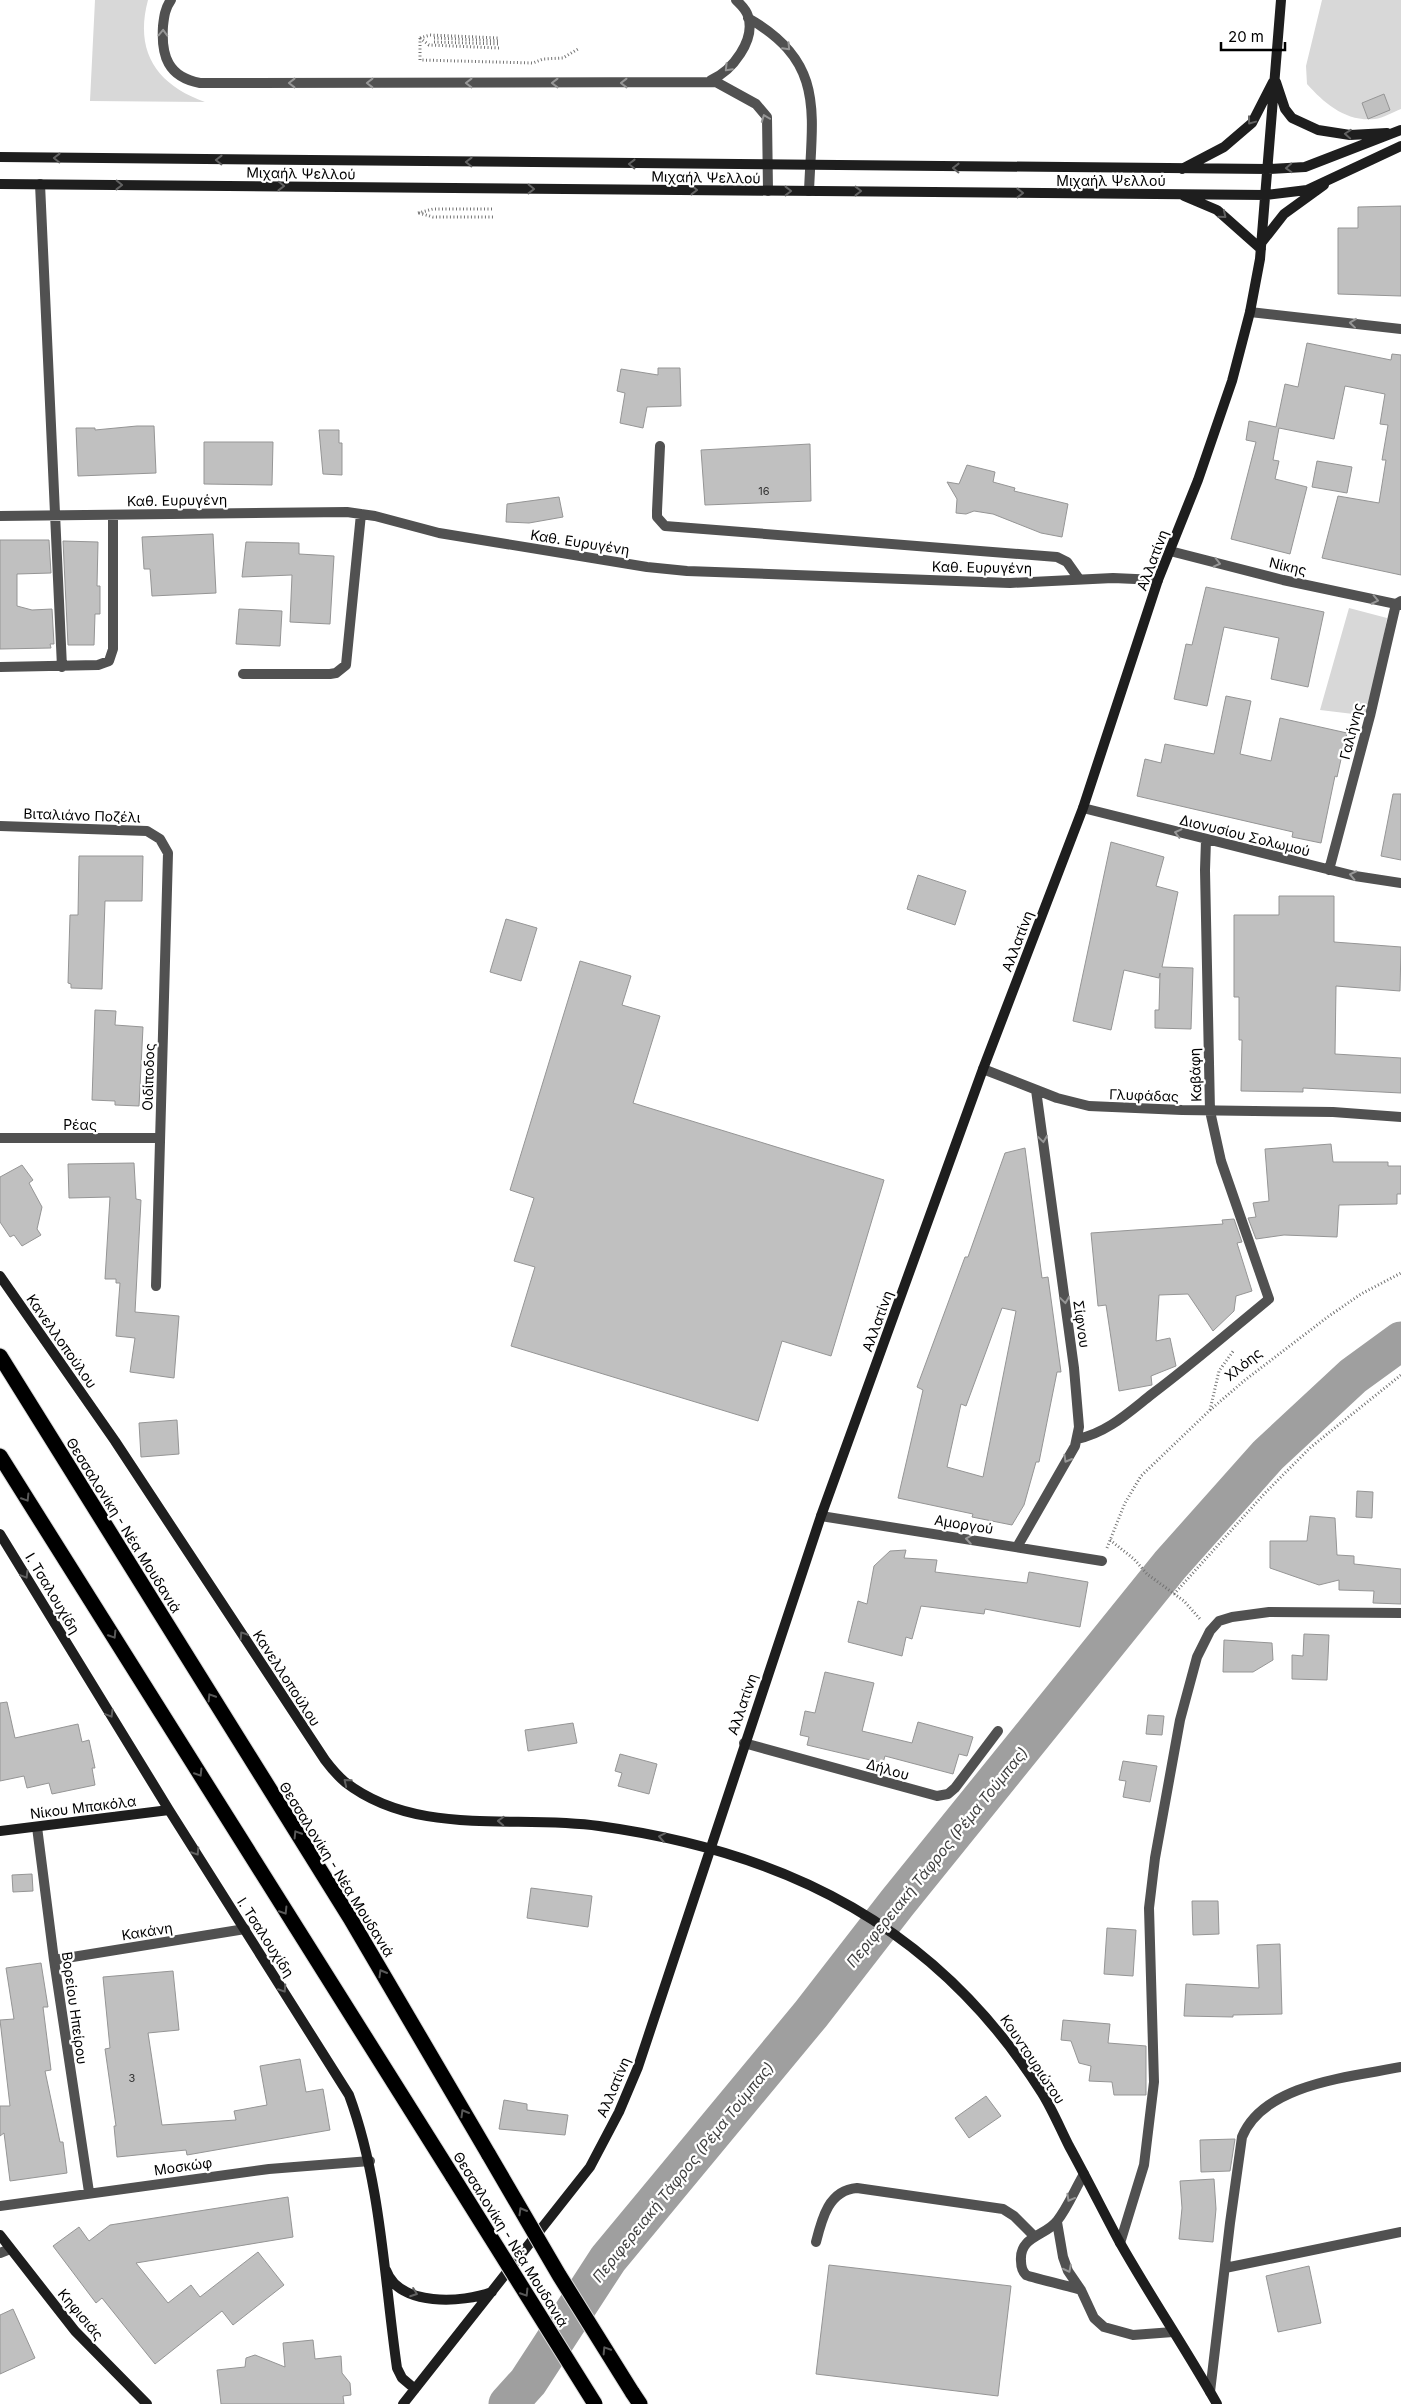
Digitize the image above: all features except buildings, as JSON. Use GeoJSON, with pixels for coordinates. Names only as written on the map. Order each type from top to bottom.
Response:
{"type":"FeatureCollection","features":[{"type":"Feature","properties":{"kind":"highway","name":"Θεσσαλονίκη - Νέα Μουδανιά"},"geometry":{"type":"LineString","coordinates":[[0,1356],[350,1918],[559,2275],[636,2398]]}},
{"type":"Feature","properties":{"kind":"highway","name":"Θεσσαλονίκη - Νέα Μουδανιά"},"geometry":{"type":"LineString","coordinates":[[0,1456],[595,2404]]}},
{"type":"Feature","properties":{"kind":"main road","name":"Αλλατίνη"},"geometry":{"type":"LineString","coordinates":[[403,2404],[590,2167],[619,2112],[638,2066],[821,1516],[982,1069],[1083,808],[1158,580],[1198,480],[1226,399],[1250,312],[1261,246],[1281,0]]}},
{"type":"Feature","properties":{"kind":"main road"},"geometry":{"type":"LineString","coordinates":[[1275,79],[1285,109],[1292,118],[1318,130],[1350,136],[1399,131]]}},
{"type":"Feature","properties":{"kind":"main road"},"geometry":{"type":"LineString","coordinates":[[1179,170],[1224,147],[1252,123],[1275,79]]}},
{"type":"Feature","properties":{"kind":"main road","name":"Μιχαήλ Ψελλού"},"geometry":{"type":"LineString","coordinates":[[0,157],[1179,170],[1268,169],[1306,167],[1399,131]]}},
{"type":"Feature","properties":{"kind":"main road","name":"Μιχαήλ Ψελλού"},"geometry":{"type":"LineString","coordinates":[[0,184],[1266,195],[1307,190],[1401,146]]}},
{"type":"Feature","properties":{"kind":"main road"},"geometry":{"type":"LineString","coordinates":[[1180,194],[1217,210],[1261,246],[1284,214],[1317,192],[1333,177]]}},
{"type":"Feature","properties":{"kind":"main road","name":"Κανελλοπούλου"},"geometry":{"type":"LineString","coordinates":[[0,1276],[115,1441],[305,1731],[325,1760],[343,1780],[377,1801],[413,1813],[472,1820],[596,1825],[710,1848]]}},
{"type":"Feature","properties":{"kind":"main road","name":"Ι. Τσαλουχίδη"},"geometry":{"type":"LineString","coordinates":[[0,1534],[169,1810],[349,2095],[361,2126],[370,2161],[397,2368],[402,2378],[415,2390]]}},
{"type":"Feature","properties":{"kind":"main road","name":"Νίκου Μπακόλα"},"geometry":{"type":"LineString","coordinates":[[0,1831],[169,1810]]}},
{"type":"Feature","properties":{"kind":"main road","name":"Κουντουριώτου"},"geometry":{"type":"LineString","coordinates":[[710,1848],[793,1876],[857,1909],[923,1956],[984,2013],[1044,2096],[1120,2243],[1217,2404]]}},
{"type":"Feature","properties":{"kind":"main road","name":"Κηφισιάς"},"geometry":{"type":"LineString","coordinates":[[0,2235],[5,2251],[75,2331],[143,2403]]}},
{"type":"Feature","properties":{"kind":"main road"},"geometry":{"type":"LineString","coordinates":[[383,2260],[386,2273],[394,2282],[404,2290],[419,2296],[448,2301],[475,2298],[492,2291]]}},
{"type":"Feature","properties":{"kind":"street"},"geometry":{"type":"LineString","coordinates":[[171,0],[165,10],[162,34],[163,48],[167,61],[185,79],[200,83],[697,83],[711,80],[728,69],[740,52],[749,33],[748,18]]}},
{"type":"Feature","properties":{"kind":"street"},"geometry":{"type":"LineString","coordinates":[[736,0],[748,18],[784,42],[799,61],[804,72],[810,96],[809,191]]}},
{"type":"Feature","properties":{"kind":"street"},"geometry":{"type":"LineString","coordinates":[[711,80],[742,94],[756,104],[765,114],[768,126],[768,191]]}},
{"type":"Feature","properties":{"kind":"street"},"geometry":{"type":"LineString","coordinates":[[40,184],[62,667]]}},
{"type":"Feature","properties":{"kind":"street"},"geometry":{"type":"LineString","coordinates":[[1250,312],[1401,329]]}},
{"type":"Feature","properties":{"kind":"street"},"geometry":{"type":"LineString","coordinates":[[660,446],[657,511],[658,517],[665,526],[1057,557],[1067,562],[1079,580]]}},
{"type":"Feature","properties":{"kind":"street"},"geometry":{"type":"LineString","coordinates":[[0,667],[62,667],[104,664],[112,655],[112,514]]}},
{"type":"Feature","properties":{"kind":"street"},"geometry":{"type":"LineString","coordinates":[[243,674],[330,674],[342,670],[346,665],[361,514]]}},
{"type":"Feature","properties":{"kind":"street","name":"Καθ. Ευρυγένη"},"geometry":{"type":"LineString","coordinates":[[0,516],[361,514],[439,533],[680,570],[1010,583],[1142,578],[1158,580]]}},
{"type":"Feature","properties":{"kind":"street","name":"Νίκης"},"geometry":{"type":"LineString","coordinates":[[1170,551],[1283,580],[1399,603]]}},
{"type":"Feature","properties":{"kind":"street","name":"Γαλήνης"},"geometry":{"type":"LineString","coordinates":[[1329,870],[1399,603]]}},
{"type":"Feature","properties":{"kind":"street","name":"Διονυσίου Σολωμού"},"geometry":{"type":"LineString","coordinates":[[1083,808],[1329,870],[1401,883]]}},
{"type":"Feature","properties":{"kind":"street","name":"Βιταλιάνο Ποζέλι"},"geometry":{"type":"LineString","coordinates":[[0,826],[147,831],[154,834],[165,845],[169,860],[168,868]]}},
{"type":"Feature","properties":{"kind":"street","name":"Καβάφη"},"geometry":{"type":"LineString","coordinates":[[1077,1439],[1095,1434],[1120,1419],[1176,1376],[1269,1299],[1221,1161],[1210,1110],[1206,840]]}},
{"type":"Feature","properties":{"kind":"street","name":"Οιδίποδος"},"geometry":{"type":"LineString","coordinates":[[156,1286],[168,868]]}},
{"type":"Feature","properties":{"kind":"street","name":"Γλυφάδας"},"geometry":{"type":"LineString","coordinates":[[982,1069],[1068,1102],[1089,1106],[1333,1112],[1401,1117]]}},
{"type":"Feature","properties":{"kind":"street","name":"Σίφνου"},"geometry":{"type":"LineString","coordinates":[[1017,1547],[1077,1439],[1079,1418],[1074,1368],[1036,1090]]}},
{"type":"Feature","properties":{"kind":"street","name":"Ρέας"},"geometry":{"type":"LineString","coordinates":[[0,1138],[160,1138]]}},
{"type":"Feature","properties":{"kind":"street","name":"Αμοργού"},"geometry":{"type":"LineString","coordinates":[[821,1516],[1102,1561]]}},
{"type":"Feature","properties":{"kind":"street"},"geometry":{"type":"LineString","coordinates":[[1120,2243],[1144,2165],[1154,2082],[1149,1908],[1155,1858],[1188,1682],[1197,1657],[1210,1631],[1219,1621],[1225,1618],[1269,1612],[1401,1613]]}},
{"type":"Feature","properties":{"kind":"street","name":"Δήλου"},"geometry":{"type":"LineString","coordinates":[[744,1743],[937,1796],[948,1794],[956,1788],[998,1732]]}},
{"type":"Feature","properties":{"kind":"street","name":"Βορείου Ηπείρου"},"geometry":{"type":"LineString","coordinates":[[38,1827],[54,1960],[88,2192]]}},
{"type":"Feature","properties":{"kind":"street","name":"Κακάνη"},"geometry":{"type":"LineString","coordinates":[[54,1960],[245,1930]]}},
{"type":"Feature","properties":{"kind":"street"},"geometry":{"type":"LineString","coordinates":[[1210,2392],[1242,2137],[1252,2120],[1261,2112],[1299,2089],[1401,2067]]}},
{"type":"Feature","properties":{"kind":"street","name":"Μοσκώφ"},"geometry":{"type":"LineString","coordinates":[[0,2206],[88,2192],[315,2163],[370,2161]]}},
{"type":"Feature","properties":{"kind":"street"},"geometry":{"type":"LineString","coordinates":[[1081,2290],[1025,2274],[1020,2260],[1025,2244],[1057,2222],[1084,2174]]}},
{"type":"Feature","properties":{"kind":"street"},"geometry":{"type":"LineString","coordinates":[[816,2242],[823,2217],[830,2204],[847,2189],[857,2188],[1003,2209],[1014,2216],[1034,2236]]}},
{"type":"Feature","properties":{"kind":"street"},"geometry":{"type":"LineString","coordinates":[[1057,2222],[1063,2257],[1068,2271],[1081,2290],[1094,2318],[1104,2327],[1133,2336],[1172,2332]]}},
{"type":"Feature","properties":{"kind":"street"},"geometry":{"type":"LineString","coordinates":[[1225,2268],[1401,2232]]}},
{"type":"Feature","properties":{"kind":"path"},"geometry":{"type":"LineString","coordinates":[[420,38],[430,35],[499,43]]}},
{"type":"Feature","properties":{"kind":"path"},"geometry":{"type":"LineString","coordinates":[[420,38],[429,45],[499,43]]}},
{"type":"Feature","properties":{"kind":"path"},"geometry":{"type":"LineString","coordinates":[[420,38],[420,60],[533,63],[543,59],[563,58],[578,49]]}},
{"type":"Feature","properties":{"kind":"path"},"geometry":{"type":"LineString","coordinates":[[434,40],[499,43]]}},
{"type":"Feature","properties":{"kind":"path"},"geometry":{"type":"LineString","coordinates":[[493,209],[432,209],[418,213],[432,217],[493,217]]}},
{"type":"Feature","properties":{"kind":"path","name":"Χλόης"},"geometry":{"type":"LineString","coordinates":[[1102,1561],[1125,1503],[1141,1476],[1154,1462],[1245,1380],[1361,1294],[1401,1273]]}},
{"type":"Feature","properties":{"kind":"path"},"geometry":{"type":"LineString","coordinates":[[1174,1594],[1264,1494],[1311,1447],[1401,1375]]}},
{"type":"Feature","properties":{"kind":"path"},"geometry":{"type":"LineString","coordinates":[[1110,1540],[1134,1559],[1146,1574],[1184,1601],[1210,1631]]}},
{"type":"Feature","properties":{"kind":"shaded area"},"geometry":{"type":"Polygon","coordinates":[[[95,0],[148,0],[144,19],[144,35],[147,51],[153,64],[162,76],[174,86],[188,95],[205,102],[90,101],[95,0]]]}},
{"type":"Feature","properties":{"kind":"shaded area"},"geometry":{"type":"Polygon","coordinates":[[[1322,0],[1401,0],[1401,109],[1375,119],[1355,118],[1345,115],[1329,105],[1307,84],[1306,66],[1322,0]]]}},
{"type":"Feature","properties":{"kind":"shaded area"},"geometry":{"type":"Polygon","coordinates":[[[1349,608],[1387,618],[1370,716],[1320,710],[1349,608]]]}},
{"type":"Feature","properties":{"kind":"waterway","name":"Περιφερειακή Τάφρος (Ρέμα Τούμπας)"},"geometry":{"type":"LineString","coordinates":[[508,2404],[528,2382],[608,2259],[811,2014],[897,1903],[1170,1565],[1268,1455],[1353,1376],[1401,1341]]}}]}
